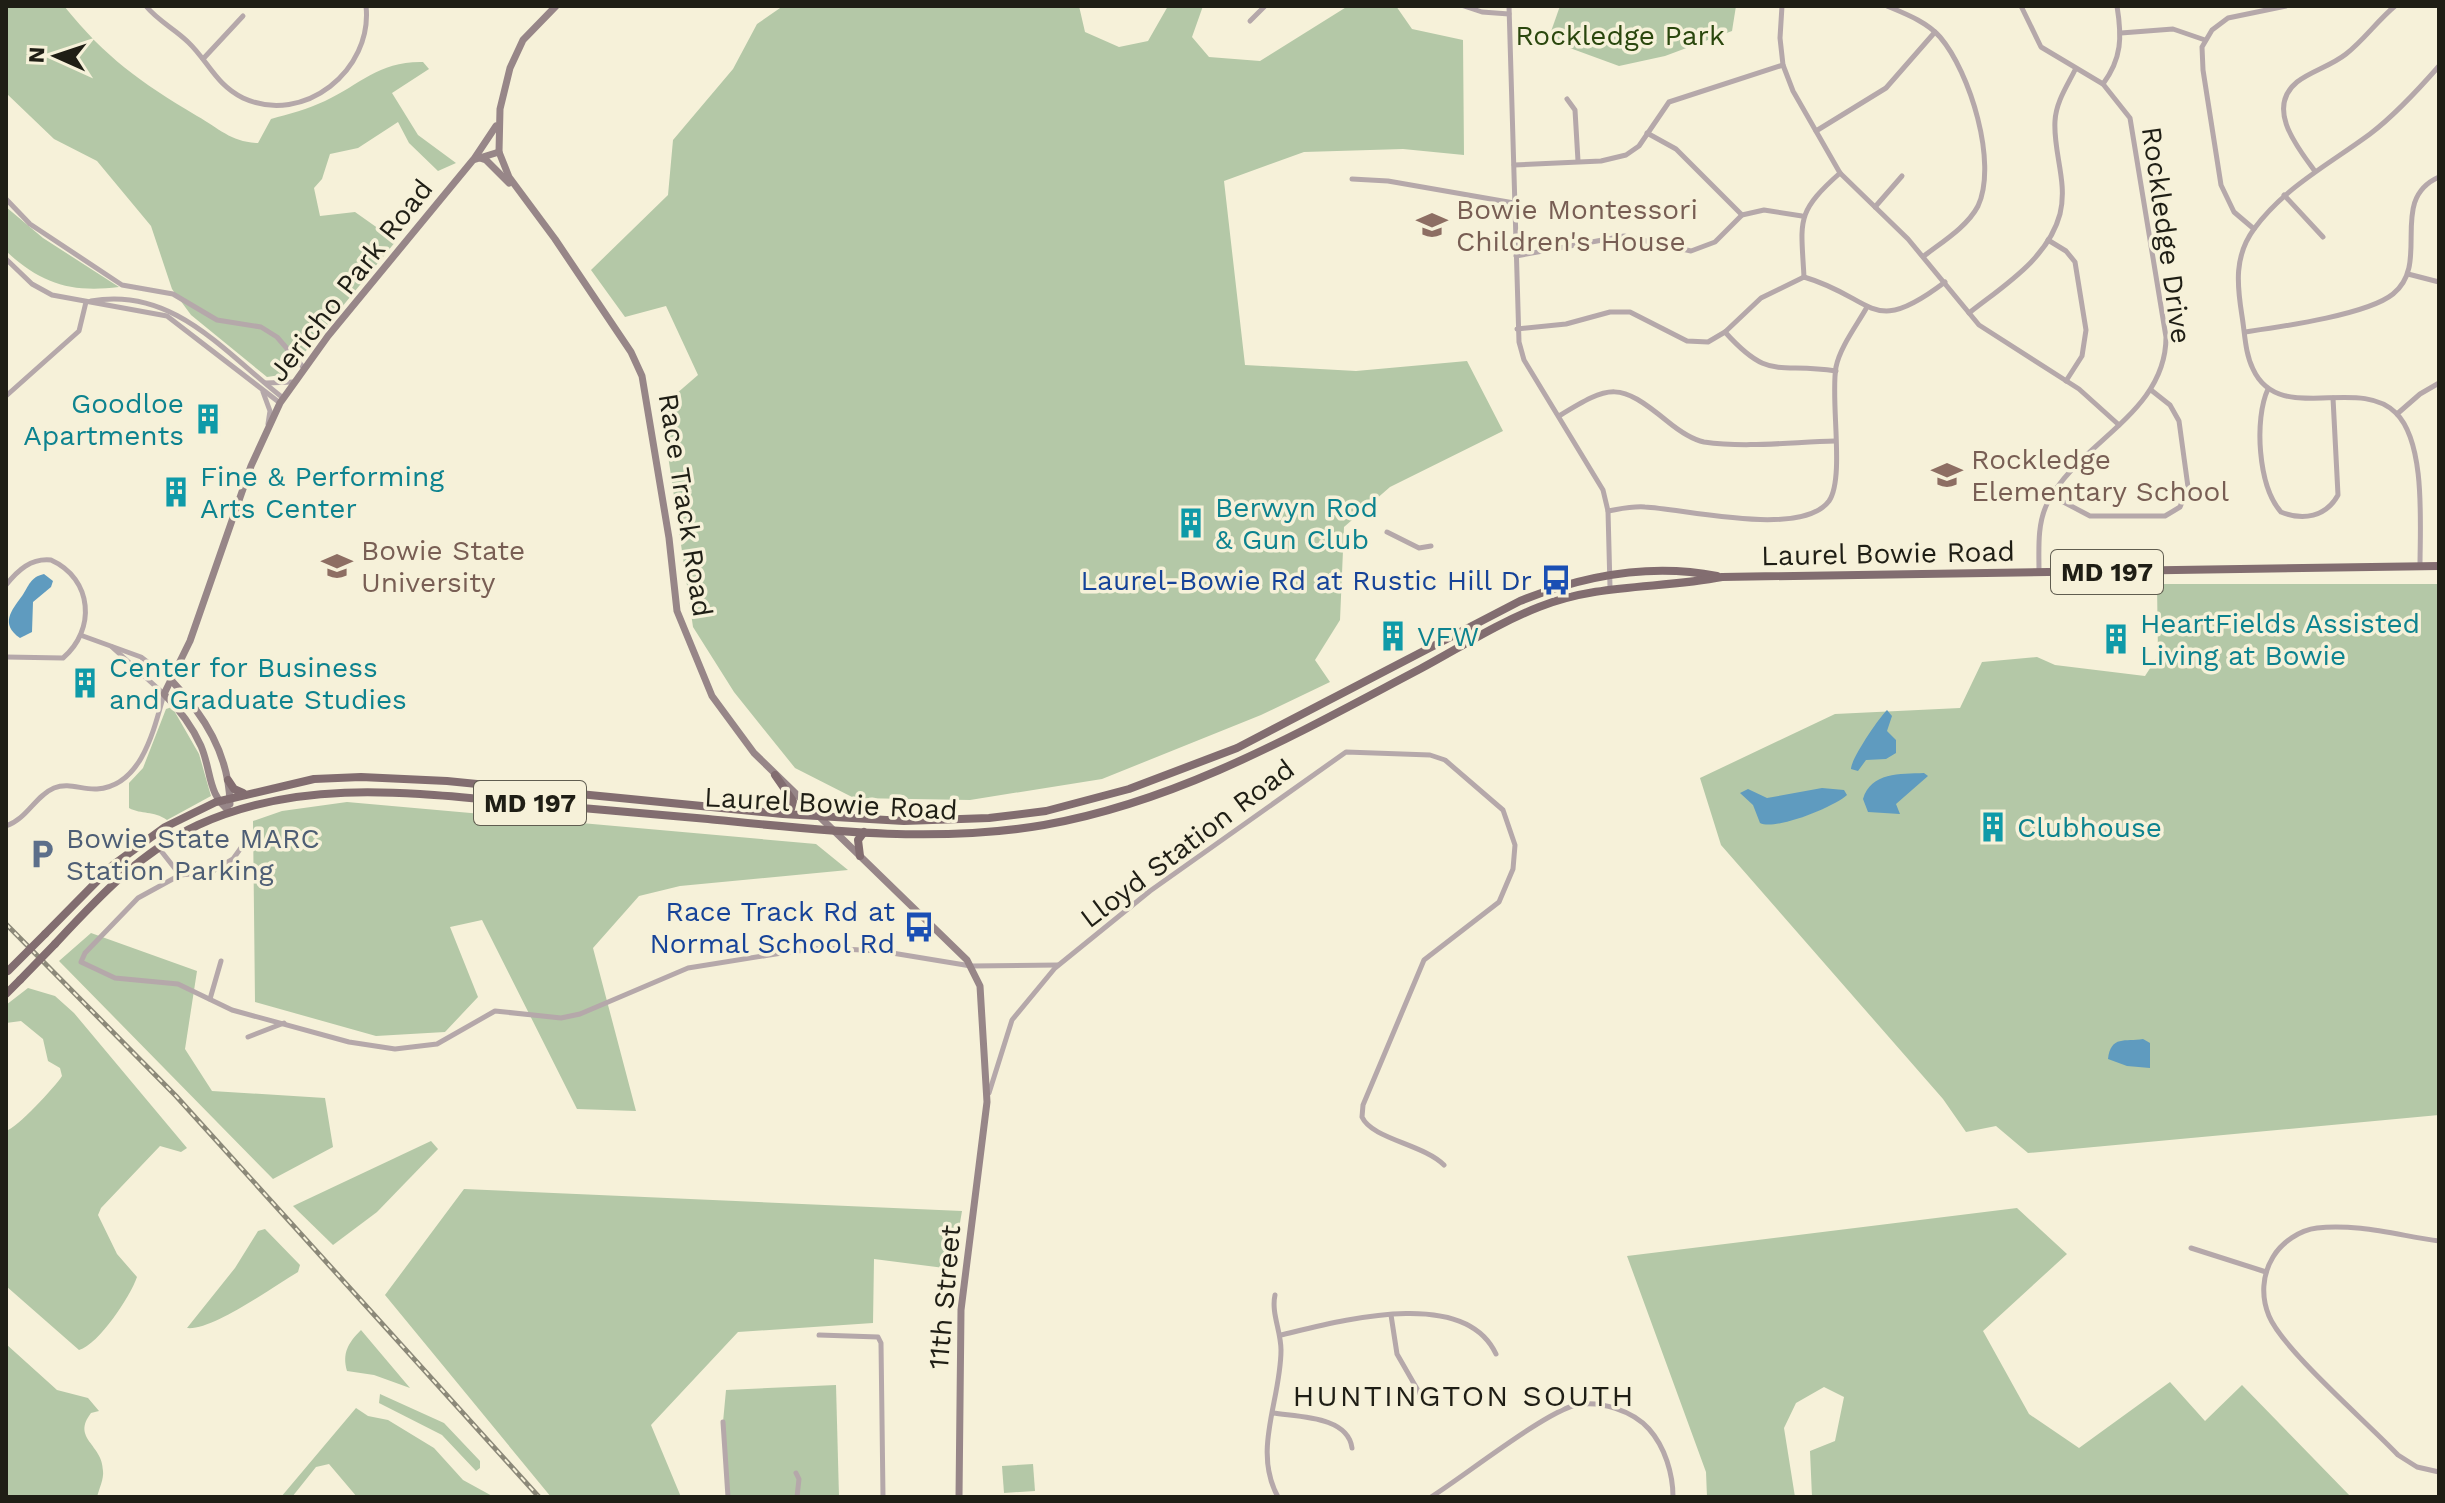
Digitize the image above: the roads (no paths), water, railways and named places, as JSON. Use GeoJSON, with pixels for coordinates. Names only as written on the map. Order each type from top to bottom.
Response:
{"type":"FeatureCollection","features":[{"type":"Feature","properties":{"kind":"main road","name":"Laurel Bowie Road"},"geometry":{"type":"LineString","coordinates":[[6,994],[107,890],[158,847],[231,812],[301,794],[352,791],[864,832],[952,834],[1009,830],[1090,815],[1146,799],[1247,758],[1522,614],[1610,587],[1692,583],[1722,577],[2439,566]]}},
{"type":"Feature","properties":{"kind":"main road","name":"Laurel Bowie Road"},"geometry":{"type":"LineString","coordinates":[[7,972],[134,848],[165,827],[216,802],[295,781],[361,777],[783,814],[928,821],[1046,811],[1129,789],[1237,748],[1520,601],[1562,586],[1610,576],[1692,571],[1722,577]]}},
{"type":"Feature","properties":{"kind":"main road"},"geometry":{"type":"LineString","coordinates":[[775,775],[793,801],[791,809],[783,814]]}},
{"type":"Feature","properties":{"kind":"main road"},"geometry":{"type":"LineString","coordinates":[[228,780],[234,789],[244,793]]}},
{"type":"Feature","properties":{"kind":"main road"},"geometry":{"type":"LineString","coordinates":[[860,856],[858,840],[864,832]]}},
{"type":"Feature","properties":{"kind":"street"},"geometry":{"type":"LineString","coordinates":[[146,6],[203,59],[216,79],[245,99],[271,104],[304,102],[329,88],[346,72],[362,43],[366,6]]}},
{"type":"Feature","properties":{"kind":"street","name":"Race Track Road"},"geometry":{"type":"LineString","coordinates":[[556,6],[519,48],[503,89],[499,152],[504,169],[638,365],[667,523],[673,587],[684,633],[712,696],[744,741],[971,966],[982,1003],[987,1102]]}},
{"type":"Feature","properties":{"kind":"street"},"geometry":{"type":"LineString","coordinates":[[1250,21],[1265,6]]}},
{"type":"Feature","properties":{"kind":"street"},"geometry":{"type":"LineString","coordinates":[[1464,6],[1482,12],[1509,14]]}},
{"type":"Feature","properties":{"kind":"street"},"geometry":{"type":"LineString","coordinates":[[1509,6],[1517,329],[1524,360],[1598,478],[1608,511],[1610,587]]}},
{"type":"Feature","properties":{"kind":"street"},"geometry":{"type":"LineString","coordinates":[[1782,6],[1780,47],[1783,65],[1793,91],[1840,173],[1924,256],[1969,313],[1999,341],[2066,381],[2119,425]]}},
{"type":"Feature","properties":{"kind":"street"},"geometry":{"type":"LineString","coordinates":[[1887,6],[1935,32],[1956,61],[1971,94],[1985,175],[1983,192],[1973,214],[1924,256]]}},
{"type":"Feature","properties":{"kind":"street","name":"Rockledge Drive"},"geometry":{"type":"LineString","coordinates":[[2021,6],[2041,47],[2103,84],[2122,103],[2132,126],[2164,322],[2165,354],[2151,390],[2052,496],[2042,519],[2039,572]]}},
{"type":"Feature","properties":{"kind":"street"},"geometry":{"type":"LineString","coordinates":[[2103,84],[2117,62],[2121,33],[2117,6]]}},
{"type":"Feature","properties":{"kind":"street"},"geometry":{"type":"LineString","coordinates":[[2254,229],[2234,212],[2221,185],[2203,70],[2205,40],[2216,25],[2232,16],[2286,6]]}},
{"type":"Feature","properties":{"kind":"street"},"geometry":{"type":"LineString","coordinates":[[2314,170],[2286,125],[2284,109],[2290,91],[2296,83],[2348,53],[2395,6]]}},
{"type":"Feature","properties":{"kind":"street"},"geometry":{"type":"LineString","coordinates":[[203,59],[243,16]]}},
{"type":"Feature","properties":{"kind":"street"},"geometry":{"type":"LineString","coordinates":[[2121,33],[2173,29],[2205,40]]}},
{"type":"Feature","properties":{"kind":"street"},"geometry":{"type":"LineString","coordinates":[[1816,131],[1886,88],[1935,32]]}},
{"type":"Feature","properties":{"kind":"street"},"geometry":{"type":"LineString","coordinates":[[1514,165],[1626,155],[1639,146],[1663,108],[1675,99],[1783,65]]}},
{"type":"Feature","properties":{"kind":"street"},"geometry":{"type":"LineString","coordinates":[[2420,567],[2418,480],[2408,435],[2397,414],[2376,401],[2295,397],[2268,389],[2251,366],[2238,270],[2242,252],[2254,229],[2284,195],[2314,170],[2382,125],[2439,66]]}},
{"type":"Feature","properties":{"kind":"street"},"geometry":{"type":"LineString","coordinates":[[1969,313],[2028,265],[2048,240],[2059,216],[2062,197],[2056,111],[2075,70]]}},
{"type":"Feature","properties":{"kind":"street"},"geometry":{"type":"LineString","coordinates":[[1567,99],[1575,110],[1578,161]]}},
{"type":"Feature","properties":{"kind":"street","name":"Jericho Park Road"},"geometry":{"type":"LineString","coordinates":[[6,826],[24,817],[55,788],[72,785],[100,789],[123,780],[141,758],[164,694],[203,607],[234,512],[282,400],[303,367],[475,159],[488,141],[499,116]]}},
{"type":"Feature","properties":{"kind":"street"},"geometry":{"type":"LineString","coordinates":[[1647,133],[1686,157],[1742,215]]}},
{"type":"Feature","properties":{"kind":"street"},"geometry":{"type":"LineString","coordinates":[[475,159],[499,152]]}},
{"type":"Feature","properties":{"kind":"street"},"geometry":{"type":"LineString","coordinates":[[475,159],[486,160],[519,190]]}},
{"type":"Feature","properties":{"kind":"street"},"geometry":{"type":"LineString","coordinates":[[1804,277],[1802,216],[1811,200],[1840,173]]}},
{"type":"Feature","properties":{"kind":"street"},"geometry":{"type":"LineString","coordinates":[[1875,207],[1902,176]]}},
{"type":"Feature","properties":{"kind":"street"},"geometry":{"type":"LineString","coordinates":[[2245,332],[2331,316],[2382,300],[2397,290],[2408,274],[2413,202],[2423,187],[2439,177]]}},
{"type":"Feature","properties":{"kind":"street"},"geometry":{"type":"LineString","coordinates":[[1352,179],[1388,181],[1514,203]]}},
{"type":"Feature","properties":{"kind":"street"},"geometry":{"type":"LineString","coordinates":[[2284,195],[2323,237]]}},
{"type":"Feature","properties":{"kind":"street"},"geometry":{"type":"LineString","coordinates":[[6,199],[30,224],[122,285],[173,294],[217,320],[261,327],[277,337],[303,367]]}},
{"type":"Feature","properties":{"kind":"street"},"geometry":{"type":"LineString","coordinates":[[1516,256],[1624,236],[1672,249],[1698,250],[1722,236],[1742,215],[1773,210],[1802,216]]}},
{"type":"Feature","properties":{"kind":"street"},"geometry":{"type":"LineString","coordinates":[[2048,240],[2066,251],[2075,262],[2086,330],[2082,356],[2066,381]]}},
{"type":"Feature","properties":{"kind":"street"},"geometry":{"type":"LineString","coordinates":[[6,259],[42,291],[167,316],[282,400]]}},
{"type":"Feature","properties":{"kind":"street"},"geometry":{"type":"LineString","coordinates":[[2408,274],[2439,282]]}},
{"type":"Feature","properties":{"kind":"street"},"geometry":{"type":"LineString","coordinates":[[1804,277],[1867,307],[1888,312],[1902,311],[1945,282]]}},
{"type":"Feature","properties":{"kind":"street"},"geometry":{"type":"LineString","coordinates":[[1517,329],[1566,324],[1620,312],[1641,315],[1691,342],[1711,341],[1761,298],[1804,277]]}},
{"type":"Feature","properties":{"kind":"street"},"geometry":{"type":"LineString","coordinates":[[6,396],[79,331],[86,302]]}},
{"type":"Feature","properties":{"kind":"street"},"geometry":{"type":"LineString","coordinates":[[1608,511],[1640,506],[1767,518],[1806,516],[1823,508],[1833,493],[1836,371],[1867,307]]}},
{"type":"Feature","properties":{"kind":"street"},"geometry":{"type":"LineString","coordinates":[[1725,332],[1745,354],[1761,365],[1836,371]]}},
{"type":"Feature","properties":{"kind":"street"},"geometry":{"type":"LineString","coordinates":[[262,385],[293,382]]}},
{"type":"Feature","properties":{"kind":"street"},"geometry":{"type":"LineString","coordinates":[[2397,414],[2420,394],[2439,383]]}},
{"type":"Feature","properties":{"kind":"street"},"geometry":{"type":"LineString","coordinates":[[262,385],[270,411],[268,428]]}},
{"type":"Feature","properties":{"kind":"street"},"geometry":{"type":"LineString","coordinates":[[2268,389],[2261,405],[2258,427],[2268,489],[2281,512],[2302,517],[2324,511],[2338,495],[2333,398]]}},
{"type":"Feature","properties":{"kind":"street"},"geometry":{"type":"LineString","coordinates":[[1559,416],[1597,393],[1618,390],[1635,396],[1678,430],[1701,441],[1835,441]]}},
{"type":"Feature","properties":{"kind":"street"},"geometry":{"type":"LineString","coordinates":[[2052,496],[2090,516],[2165,516],[2180,507],[2188,487],[2179,421],[2170,405],[2151,390]]}},
{"type":"Feature","properties":{"kind":"street"},"geometry":{"type":"LineString","coordinates":[[1387,532],[1419,548],[1431,546]]}},
{"type":"Feature","properties":{"kind":"street"},"geometry":{"type":"LineString","coordinates":[[6,585],[33,562],[56,562],[75,578],[84,595],[86,616],[83,636],[68,654],[58,660],[6,657]]}},
{"type":"Feature","properties":{"kind":"street"},"geometry":{"type":"LineString","coordinates":[[83,636],[141,657],[171,680],[211,731],[228,780],[231,812]]}},
{"type":"Feature","properties":{"kind":"street"},"geometry":{"type":"LineString","coordinates":[[112,647],[182,714],[202,748],[216,802],[231,812]]}},
{"type":"Feature","properties":{"kind":"street","name":"Lloyd Station Road"},"geometry":{"type":"LineString","coordinates":[[987,1102],[1002,1042],[1012,1020],[1057,967],[1150,891],[1346,752],[1361,750],[1435,756],[1503,810],[1514,836],[1515,861],[1499,902],[1424,960],[1362,1111],[1364,1121],[1372,1129],[1427,1150],[1444,1165]]}},
{"type":"Feature","properties":{"kind":"street"},"geometry":{"type":"LineString","coordinates":[[243,845],[233,859],[211,872],[180,875],[132,902],[85,953],[81,962],[115,978],[178,984],[232,1010],[366,1046],[424,1048],[454,1037],[481,1016],[495,1011],[561,1018],[580,1014],[688,968],[774,954],[824,948],[880,951],[971,966],[1057,967]]}},
{"type":"Feature","properties":{"kind":"street"},"geometry":{"type":"LineString","coordinates":[[158,847],[180,875]]}},
{"type":"Feature","properties":{"kind":"street"},"geometry":{"type":"LineString","coordinates":[[210,999],[221,961]]}},
{"type":"Feature","properties":{"kind":"street"},"geometry":{"type":"LineString","coordinates":[[248,1037],[285,1023]]}},
{"type":"Feature","properties":{"kind":"street","name":"11th Street"},"geometry":{"type":"LineString","coordinates":[[959,1497],[961,1310],[987,1102]]}},
{"type":"Feature","properties":{"kind":"street"},"geometry":{"type":"LineString","coordinates":[[2439,1241],[2316,1228],[2296,1235],[2283,1245],[2266,1272],[2267,1309],[2289,1344],[2398,1455],[2417,1467],[2439,1472]]}},
{"type":"Feature","properties":{"kind":"street"},"geometry":{"type":"LineString","coordinates":[[2191,1248],[2266,1272]]}},
{"type":"Feature","properties":{"kind":"street"},"geometry":{"type":"LineString","coordinates":[[1275,1295],[1273,1304],[1281,1335],[1280,1368],[1266,1461],[1278,1497]]}},
{"type":"Feature","properties":{"kind":"street"},"geometry":{"type":"LineString","coordinates":[[1281,1335],[1352,1319],[1391,1315],[1450,1318],[1479,1333],[1496,1354]]}},
{"type":"Feature","properties":{"kind":"street"},"geometry":{"type":"LineString","coordinates":[[1391,1315],[1397,1354],[1424,1401]]}},
{"type":"Feature","properties":{"kind":"street"},"geometry":{"type":"LineString","coordinates":[[819,1335],[878,1337],[882,1354],[883,1497]]}},
{"type":"Feature","properties":{"kind":"street"},"geometry":{"type":"LineString","coordinates":[[1431,1497],[1556,1415],[1586,1405],[1612,1408],[1645,1424],[1655,1436],[1667,1461],[1673,1497]]}},
{"type":"Feature","properties":{"kind":"street"},"geometry":{"type":"LineString","coordinates":[[1273,1413],[1335,1425],[1348,1435],[1352,1448]]}},
{"type":"Feature","properties":{"kind":"street"},"geometry":{"type":"LineString","coordinates":[[723,1422],[728,1497]]}},
{"type":"Feature","properties":{"kind":"street"},"geometry":{"type":"LineString","coordinates":[[796,1473],[799,1479],[797,1497]]}},
{"type":"Feature","properties":{"kind":"water"},"geometry":{"type":"Polygon","coordinates":[[[44,574],[53,581],[51,587],[33,602],[32,632],[20,638],[10,628],[9,617],[30,582],[44,574]]]}},
{"type":"Feature","properties":{"kind":"water"},"geometry":{"type":"Polygon","coordinates":[[[1887,710],[1892,716],[1887,731],[1896,740],[1896,753],[1886,759],[1866,760],[1858,771],[1851,769],[1860,748],[1887,710]]]}},
{"type":"Feature","properties":{"kind":"water"},"geometry":{"type":"Polygon","coordinates":[[[1924,773],[1928,776],[1896,804],[1900,814],[1868,812],[1863,799],[1867,790],[1879,779],[1924,773]]]}},
{"type":"Feature","properties":{"kind":"water"},"geometry":{"type":"Polygon","coordinates":[[[1822,788],[1844,790],[1847,795],[1830,806],[1804,816],[1768,825],[1760,823],[1753,805],[1740,793],[1748,789],[1767,798],[1822,788]]]}},
{"type":"Feature","properties":{"kind":"water"},"geometry":{"type":"Polygon","coordinates":[[[2143,1039],[2150,1043],[2150,1068],[2127,1066],[2108,1059],[2116,1043],[2143,1039]]]}},
{"type":"Feature","properties":{"kind":"railway"},"geometry":{"type":"LineString","coordinates":[[6,924],[176,1096],[539,1497]]}},
{"type":"Feature","properties":{"kind":"place","name":"Bowie Montessori Children's House"},"geometry":{"type":"Point","coordinates":[1432,225]}},
{"type":"Feature","properties":{"kind":"place","name":"Goodloe Apartments"},"geometry":{"type":"Point","coordinates":[208,419]}},
{"type":"Feature","properties":{"kind":"place","name":"Rockledge Elementary School"},"geometry":{"type":"Point","coordinates":[1947,475]}},
{"type":"Feature","properties":{"kind":"place","name":"Fine & Performing Arts Center"},"geometry":{"type":"Point","coordinates":[176,492]}},
{"type":"Feature","properties":{"kind":"place","name":"Berwyn Rod & Gun Club"},"geometry":{"type":"Point","coordinates":[1191,523]}},
{"type":"Feature","properties":{"kind":"place","name":"Bowie State University"},"geometry":{"type":"Point","coordinates":[337,566]}},
{"type":"Feature","properties":{"kind":"place","name":"Laurel-Bowie Rd at Rustic Hill Dr"},"geometry":{"type":"Point","coordinates":[1556,580]}},
{"type":"Feature","properties":{"kind":"place","name":"VFW"},"geometry":{"type":"Point","coordinates":[1393,636]}},
{"type":"Feature","properties":{"kind":"place","name":"HeartFields Assisted Living at Bowie"},"geometry":{"type":"Point","coordinates":[2116,639]}},
{"type":"Feature","properties":{"kind":"place","name":"Center for Business and Graduate Studies"},"geometry":{"type":"Point","coordinates":[85,683]}},
{"type":"Feature","properties":{"kind":"place","name":"Clubhouse"},"geometry":{"type":"Point","coordinates":[1993,827]}},
{"type":"Feature","properties":{"kind":"place","name":"Bowie State MARC Station Parking"},"geometry":{"type":"Point","coordinates":[42,854]}},
{"type":"Feature","properties":{"kind":"place","name":"Race Track Rd at Normal School Rd"},"geometry":{"type":"Point","coordinates":[919,927]}},
{"type":"Feature","properties":{"kind":"district","name":"HUNTINGTON SOUTH"},"geometry":{"type":"Point","coordinates":[1464,1396]}},
{"type":"Feature","properties":{"kind":"park label","name":"Rockledge Park"},"geometry":{"type":"Point","coordinates":[1620,35]}}]}
